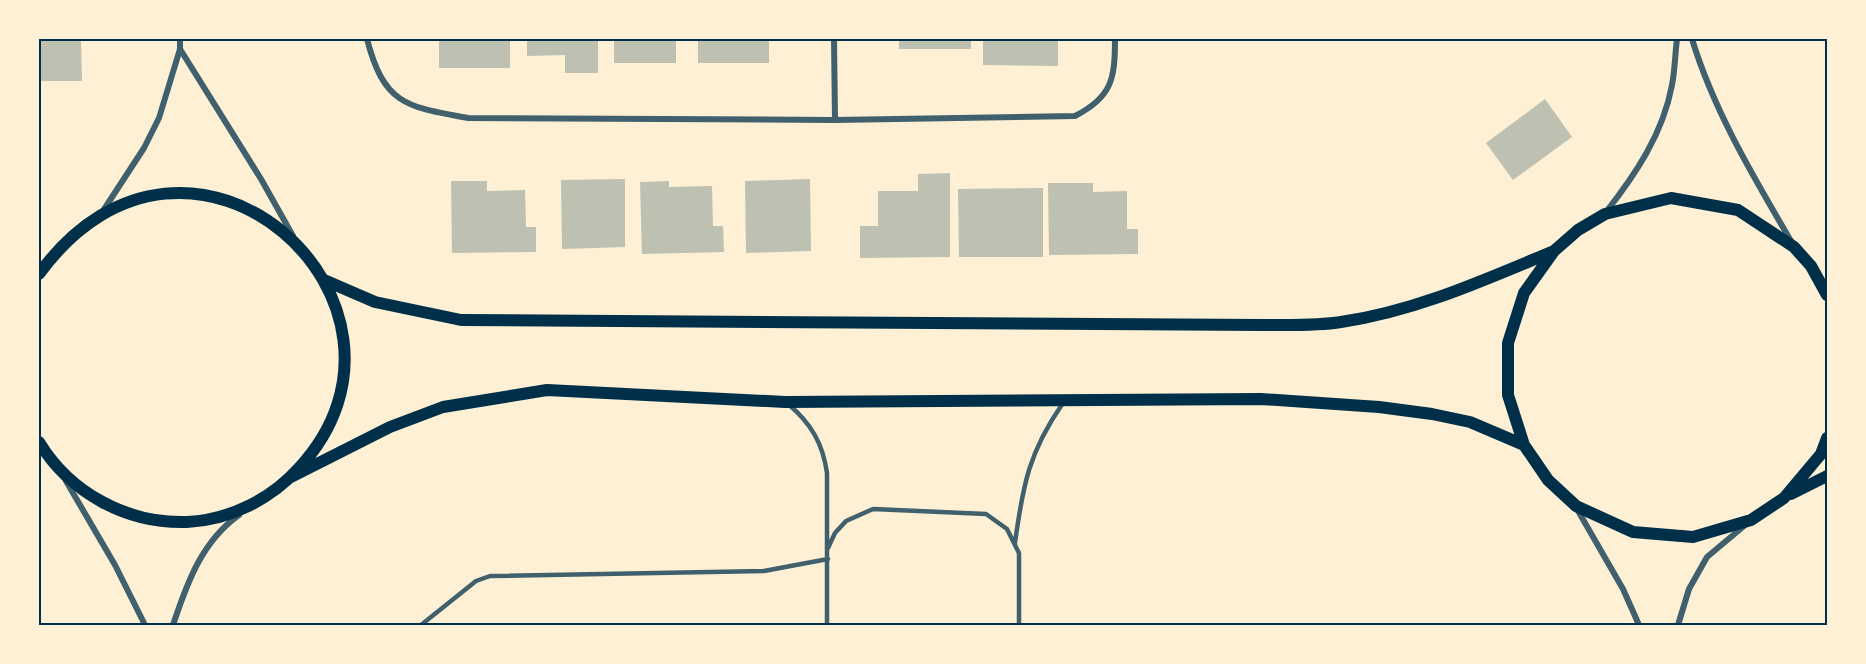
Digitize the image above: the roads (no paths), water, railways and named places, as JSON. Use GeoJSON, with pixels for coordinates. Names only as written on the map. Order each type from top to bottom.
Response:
{"type":"FeatureCollection","features":[{"type":"Feature","properties":{"kind":"main road"},"geometry":{"type":"LineString","coordinates":[[39,273],[57,249],[77,230],[101,214],[129,201],[158,194],[188,193],[218,198],[247,207],[272,222],[296,242],[324,280],[341,331],[343,358],[341,384],[324,435],[309,458],[291,477]]}},
{"type":"Feature","properties":{"kind":"main road"},"geometry":{"type":"LineString","coordinates":[[1826,291],[1794,247],[1738,210],[1671,198],[1605,214],[1578,230],[1554,251],[1524,293],[1508,343],[1508,395],[1524,445],[1548,480],[1576,506],[1633,532],[1693,537],[1751,520],[1784,498],[1827,476]]}},
{"type":"Feature","properties":{"kind":"main road"},"geometry":{"type":"LineString","coordinates":[[39,258],[57,249]]}},
{"type":"Feature","properties":{"kind":"main road"},"geometry":{"type":"LineString","coordinates":[[324,280],[375,302],[461,320],[1263,326],[1340,323],[1398,310],[1456,292],[1554,251]]}},
{"type":"Feature","properties":{"kind":"main road"},"geometry":{"type":"LineString","coordinates":[[39,442],[60,470],[87,494],[118,510],[153,520],[188,522],[223,516],[256,502],[291,477],[390,427],[443,407],[547,390],[785,402],[1261,399],[1379,407],[1470,423],[1524,445]]}},
{"type":"Feature","properties":{"kind":"main road"},"geometry":{"type":"LineString","coordinates":[[1784,498],[1821,454],[1827,438]]}},
{"type":"Feature","properties":{"kind":"street"},"geometry":{"type":"LineString","coordinates":[[101,214],[144,148],[159,118],[180,49],[180,39]]}},
{"type":"Feature","properties":{"kind":"street"},"geometry":{"type":"LineString","coordinates":[[367,39],[373,65],[393,97],[428,111],[468,118],[835,120],[1075,116],[1094,106],[1107,92],[1114,75],[1115,39]]}},
{"type":"Feature","properties":{"kind":"street"},"geometry":{"type":"LineString","coordinates":[[834,39],[835,120]]}},
{"type":"Feature","properties":{"kind":"street"},"geometry":{"type":"LineString","coordinates":[[1605,214],[1634,176],[1654,140],[1672,87],[1677,39]]}},
{"type":"Feature","properties":{"kind":"street"},"geometry":{"type":"LineString","coordinates":[[1692,39],[1704,77],[1728,128],[1794,247]]}},
{"type":"Feature","properties":{"kind":"street"},"geometry":{"type":"LineString","coordinates":[[180,49],[261,179],[296,242]]}},
{"type":"Feature","properties":{"kind":"street"},"geometry":{"type":"LineString","coordinates":[[60,470],[115,565],[145,625]]}},
{"type":"Feature","properties":{"kind":"street"},"geometry":{"type":"LineString","coordinates":[[173,625],[183,594],[201,556],[222,527],[256,502]]}},
{"type":"Feature","properties":{"kind":"street"},"geometry":{"type":"LineString","coordinates":[[1576,506],[1623,589],[1639,625]]}},
{"type":"Feature","properties":{"kind":"street"},"geometry":{"type":"LineString","coordinates":[[1678,625],[1689,589],[1707,557],[1751,520]]}},
{"type":"Feature","properties":{"kind":"lane"},"geometry":{"type":"LineString","coordinates":[[1015,543],[1023,483],[1030,460],[1040,439],[1065,400]]}},
{"type":"Feature","properties":{"kind":"lane"},"geometry":{"type":"LineString","coordinates":[[785,402],[800,414],[821,445],[827,473],[827,625]]}},
{"type":"Feature","properties":{"kind":"lane"},"geometry":{"type":"LineString","coordinates":[[828,548],[835,534],[846,521],[873,509],[888,507],[986,514],[1002,525],[1019,553],[1019,625]]}},
{"type":"Feature","properties":{"kind":"lane"},"geometry":{"type":"LineString","coordinates":[[421,625],[476,581],[490,576],[764,571],[828,559]]}}]}
